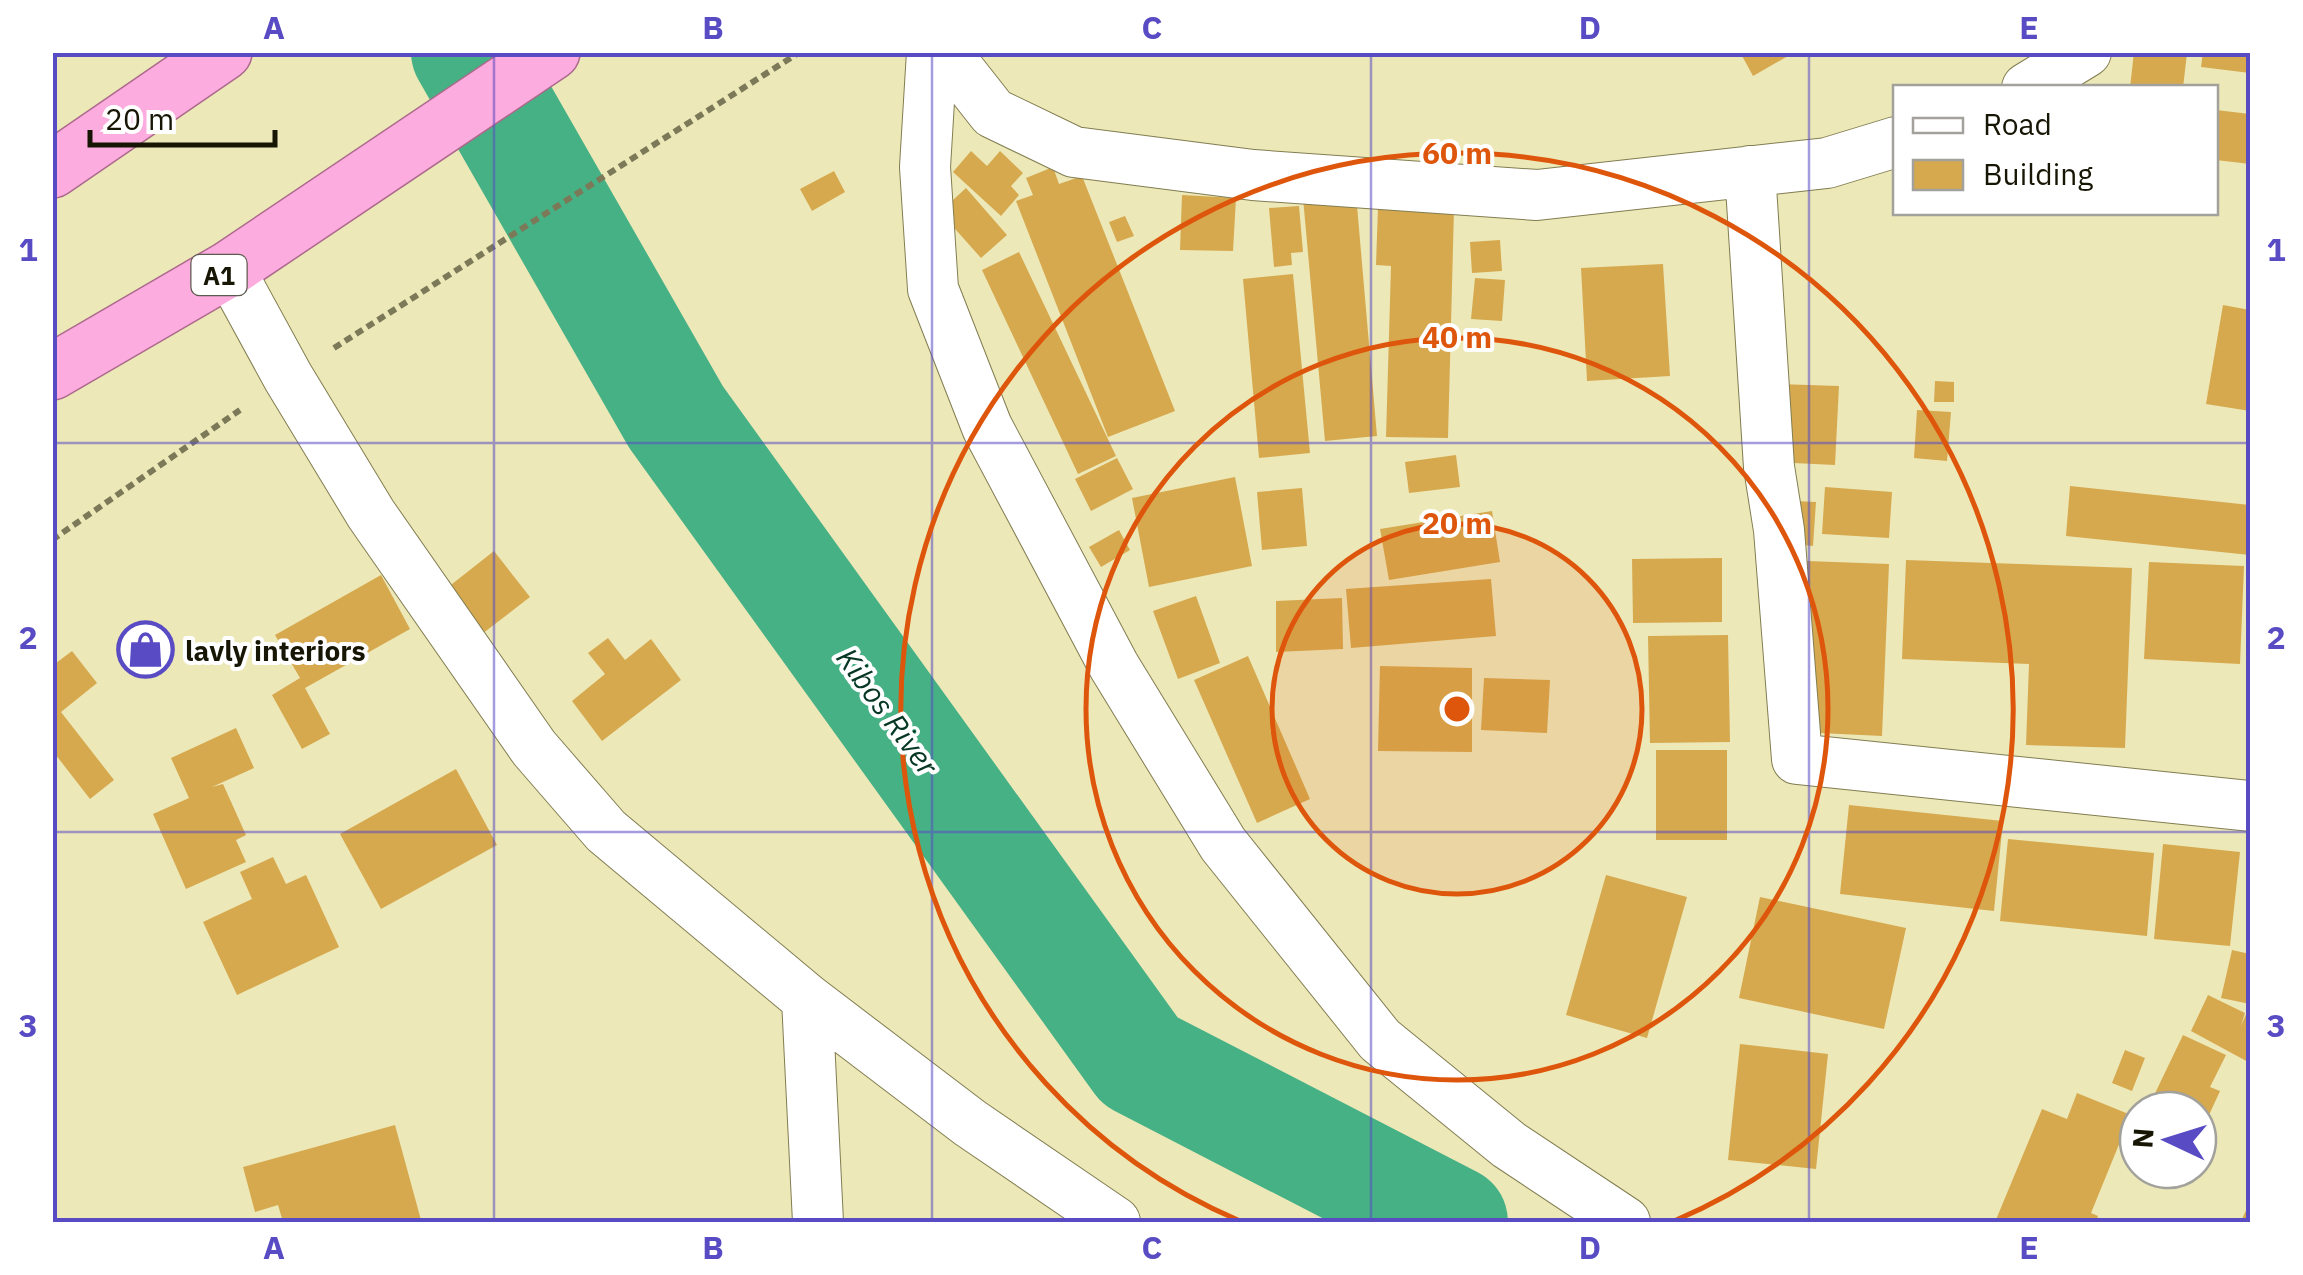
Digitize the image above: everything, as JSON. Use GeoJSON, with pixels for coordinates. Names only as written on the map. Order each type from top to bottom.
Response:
{"type":"FeatureCollection","features":[{"type":"Feature","properties":{"kind":"highway"},"geometry":{"type":"LineString","coordinates":[[52,170],[224,52]]}},
{"type":"Feature","properties":{"kind":"highway","name":"A1"},"geometry":{"type":"LineString","coordinates":[[52,372],[229,269],[552,52]]}},
{"type":"Feature","properties":{"kind":"street"},"geometry":{"type":"LineString","coordinates":[[932,52],[925,167],[932,290],[987,427],[1114,666],[1223,844],[1380,1040],[1509,1145],[1625,1222]]}},
{"type":"Feature","properties":{"kind":"street"},"geometry":{"type":"LineString","coordinates":[[945,52],[993,112],[1074,152],[1253,175],[1538,195],[1828,162],[1893,143]]}},
{"type":"Feature","properties":{"kind":"street"},"geometry":{"type":"LineString","coordinates":[[2032,85],[2086,52]]}},
{"type":"Feature","properties":{"kind":"street"},"geometry":{"type":"LineString","coordinates":[[1750,171],[1769,467],[1779,530],[1797,759],[2250,806]]}},
{"type":"Feature","properties":{"kind":"street"},"geometry":{"type":"LineString","coordinates":[[229,269],[288,377],[371,514],[534,748],[606,830],[807,999],[970,1123],[1115,1222]]}},
{"type":"Feature","properties":{"kind":"street"},"geometry":{"type":"LineString","coordinates":[[807,999],[818,1222]]}},
{"type":"Feature","properties":{"kind":"path"},"geometry":{"type":"LineString","coordinates":[[52,540],[288,377],[800,52]]}},
{"type":"Feature","properties":{"kind":"building"},"geometry":{"type":"Polygon","coordinates":[[[1740,52],[1795,52],[1753,76],[1740,52]]]}},
{"type":"Feature","properties":{"kind":"building"},"geometry":{"type":"Polygon","coordinates":[[[2134,52],[2187,53],[2183,85],[2130,85],[2134,52]]]}},
{"type":"Feature","properties":{"kind":"building"},"geometry":{"type":"Polygon","coordinates":[[[2203,52],[2250,52],[2250,73],[2201,67],[2203,52]]]}},
{"type":"Feature","properties":{"kind":"building"},"geometry":{"type":"Polygon","coordinates":[[[2218,110],[2250,114],[2250,164],[2218,160],[2218,110]]]}},
{"type":"Feature","properties":{"kind":"building"},"geometry":{"type":"Polygon","coordinates":[[[971,151],[987,166],[1000,151],[1023,173],[1011,186],[1019,195],[1001,216],[953,172],[971,151]]]}},
{"type":"Feature","properties":{"kind":"building"},"geometry":{"type":"Polygon","coordinates":[[[1053,167],[1059,184],[1082,176],[1175,411],[1108,437],[1016,201],[1033,195],[1026,178],[1053,167]]]}},
{"type":"Feature","properties":{"kind":"building"},"geometry":{"type":"Polygon","coordinates":[[[834,171],[845,192],[812,211],[800,189],[834,171]]]}},
{"type":"Feature","properties":{"kind":"building"},"geometry":{"type":"Polygon","coordinates":[[[966,188],[1007,235],[981,258],[940,212],[966,188]]]}},
{"type":"Feature","properties":{"kind":"building"},"geometry":{"type":"Polygon","coordinates":[[[1356,194],[1377,436],[1325,441],[1303,198],[1356,194]]]}},
{"type":"Feature","properties":{"kind":"building"},"geometry":{"type":"Polygon","coordinates":[[[1182,195],[1236,198],[1233,251],[1180,250],[1182,195]]]}},
{"type":"Feature","properties":{"kind":"building"},"geometry":{"type":"Polygon","coordinates":[[[1299,206],[1303,252],[1291,253],[1292,265],[1274,267],[1269,208],[1299,206]]]}},
{"type":"Feature","properties":{"kind":"building"},"geometry":{"type":"Polygon","coordinates":[[[1378,207],[1454,209],[1448,438],[1386,437],[1391,266],[1376,265],[1378,207]]]}},
{"type":"Feature","properties":{"kind":"building"},"geometry":{"type":"Polygon","coordinates":[[[1125,216],[1134,236],[1117,242],[1109,222],[1125,216]]]}},
{"type":"Feature","properties":{"kind":"building"},"geometry":{"type":"Polygon","coordinates":[[[1500,240],[1502,271],[1472,273],[1470,242],[1500,240]]]}},
{"type":"Feature","properties":{"kind":"building"},"geometry":{"type":"Polygon","coordinates":[[[1019,252],[1116,456],[1078,474],[982,270],[1019,252]]]}},
{"type":"Feature","properties":{"kind":"building"},"geometry":{"type":"Polygon","coordinates":[[[1663,264],[1670,376],[1587,381],[1581,268],[1663,264]]]}},
{"type":"Feature","properties":{"kind":"building"},"geometry":{"type":"Polygon","coordinates":[[[1293,274],[1310,453],[1259,458],[1243,279],[1293,274]]]}},
{"type":"Feature","properties":{"kind":"building"},"geometry":{"type":"Polygon","coordinates":[[[1475,278],[1505,280],[1502,321],[1471,319],[1475,278]]]}},
{"type":"Feature","properties":{"kind":"building"},"geometry":{"type":"Polygon","coordinates":[[[2223,305],[2250,310],[2250,411],[2206,404],[2223,305]]]}},
{"type":"Feature","properties":{"kind":"building"},"geometry":{"type":"Polygon","coordinates":[[[1935,381],[1954,382],[1954,402],[1934,402],[1935,381]]]}},
{"type":"Feature","properties":{"kind":"building"},"geometry":{"type":"Polygon","coordinates":[[[1778,384],[1839,386],[1835,465],[1775,462],[1778,384]]]}},
{"type":"Feature","properties":{"kind":"building"},"geometry":{"type":"Polygon","coordinates":[[[1917,410],[1951,412],[1947,461],[1914,458],[1917,410]]]}},
{"type":"Feature","properties":{"kind":"building"},"geometry":{"type":"Polygon","coordinates":[[[1456,455],[1460,487],[1409,493],[1405,462],[1456,455]]]}},
{"type":"Feature","properties":{"kind":"building"},"geometry":{"type":"Polygon","coordinates":[[[1117,458],[1133,489],[1091,511],[1075,479],[1117,458]]]}},
{"type":"Feature","properties":{"kind":"building"},"geometry":{"type":"Polygon","coordinates":[[[1235,477],[1252,566],[1149,587],[1132,498],[1235,477]]]}},
{"type":"Feature","properties":{"kind":"building"},"geometry":{"type":"Polygon","coordinates":[[[2070,486],[2250,505],[2250,555],[2066,536],[2070,486]]]}},
{"type":"Feature","properties":{"kind":"building"},"geometry":{"type":"Polygon","coordinates":[[[1825,487],[1892,492],[1889,538],[1822,534],[1825,487]]]}},
{"type":"Feature","properties":{"kind":"building"},"geometry":{"type":"Polygon","coordinates":[[[1302,488],[1307,546],[1262,550],[1257,492],[1302,488]]]}},
{"type":"Feature","properties":{"kind":"building"},"geometry":{"type":"Polygon","coordinates":[[[1796,501],[1816,502],[1813,546],[1794,544],[1796,501]]]}},
{"type":"Feature","properties":{"kind":"building"},"geometry":{"type":"Polygon","coordinates":[[[1492,511],[1500,562],[1389,580],[1380,529],[1492,511]]]}},
{"type":"Feature","properties":{"kind":"building"},"geometry":{"type":"Polygon","coordinates":[[[1119,530],[1130,550],[1101,567],[1089,547],[1119,530]]]}},
{"type":"Feature","properties":{"kind":"building"},"geometry":{"type":"Polygon","coordinates":[[[494,551],[530,597],[482,634],[447,588],[494,551]]]}},
{"type":"Feature","properties":{"kind":"building"},"geometry":{"type":"Polygon","coordinates":[[[1722,558],[1722,622],[1633,623],[1632,559],[1722,558]]]}},
{"type":"Feature","properties":{"kind":"building"},"geometry":{"type":"Polygon","coordinates":[[[1906,560],[2132,568],[2125,748],[2026,745],[2029,664],[1902,659],[1906,560]]]}},
{"type":"Feature","properties":{"kind":"building"},"geometry":{"type":"Polygon","coordinates":[[[1807,561],[1889,564],[1882,736],[1799,732],[1807,561]]]}},
{"type":"Feature","properties":{"kind":"building"},"geometry":{"type":"Polygon","coordinates":[[[2149,562],[2244,566],[2240,664],[2144,659],[2149,562]]]}},
{"type":"Feature","properties":{"kind":"building"},"geometry":{"type":"Polygon","coordinates":[[[381,575],[410,629],[305,688],[330,734],[302,749],[272,695],[300,678],[275,635],[381,575]]]}},
{"type":"Feature","properties":{"kind":"building"},"geometry":{"type":"Polygon","coordinates":[[[1491,579],[1496,636],[1351,648],[1346,589],[1491,579]]]}},
{"type":"Feature","properties":{"kind":"building"},"geometry":{"type":"Polygon","coordinates":[[[1196,596],[1220,663],[1178,679],[1153,611],[1196,596]]]}},
{"type":"Feature","properties":{"kind":"building"},"geometry":{"type":"Polygon","coordinates":[[[1342,598],[1343,649],[1276,652],[1276,601],[1342,598]]]}},
{"type":"Feature","properties":{"kind":"building"},"geometry":{"type":"Polygon","coordinates":[[[1728,635],[1730,742],[1650,743],[1648,636],[1728,635]]]}},
{"type":"Feature","properties":{"kind":"building"},"geometry":{"type":"Polygon","coordinates":[[[608,638],[625,660],[651,639],[681,680],[602,741],[572,701],[605,674],[588,653],[608,638]]]}},
{"type":"Feature","properties":{"kind":"building"},"geometry":{"type":"Polygon","coordinates":[[[72,651],[97,683],[61,712],[114,780],[90,799],[52,750],[52,666],[72,651]]]}},
{"type":"Feature","properties":{"kind":"building"},"geometry":{"type":"Polygon","coordinates":[[[1248,656],[1310,799],[1257,823],[1194,680],[1248,656]]]}},
{"type":"Feature","properties":{"kind":"building"},"geometry":{"type":"Polygon","coordinates":[[[1380,666],[1472,668],[1472,752],[1378,751],[1380,666]]]}},
{"type":"Feature","properties":{"kind":"building"},"geometry":{"type":"Polygon","coordinates":[[[1484,678],[1550,680],[1547,733],[1481,730],[1484,678]]]}},
{"type":"Feature","properties":{"kind":"building"},"geometry":{"type":"Polygon","coordinates":[[[236,728],[254,768],[212,787],[223,784],[246,835],[236,840],[246,862],[186,889],[153,814],[189,798],[171,758],[236,728]]]}},
{"type":"Feature","properties":{"kind":"building"},"geometry":{"type":"Polygon","coordinates":[[[1656,750],[1727,750],[1727,840],[1656,840],[1656,750]]]}},
{"type":"Feature","properties":{"kind":"building"},"geometry":{"type":"Polygon","coordinates":[[[456,769],[497,845],[381,909],[340,834],[456,769]]]}},
{"type":"Feature","properties":{"kind":"building"},"geometry":{"type":"Polygon","coordinates":[[[1849,805],[2003,821],[1994,911],[1840,894],[1849,805]]]}},
{"type":"Feature","properties":{"kind":"building"},"geometry":{"type":"Polygon","coordinates":[[[2008,839],[2154,853],[2147,936],[2000,921],[2008,839]]]}},
{"type":"Feature","properties":{"kind":"building"},"geometry":{"type":"Polygon","coordinates":[[[2163,844],[2240,852],[2230,946],[2154,939],[2163,844]]]}},
{"type":"Feature","properties":{"kind":"building"},"geometry":{"type":"Polygon","coordinates":[[[273,857],[286,884],[306,875],[339,947],[237,995],[203,922],[252,899],[240,872],[273,857]]]}},
{"type":"Feature","properties":{"kind":"building"},"geometry":{"type":"Polygon","coordinates":[[[1606,875],[1687,897],[1647,1038],[1566,1015],[1606,875]]]}},
{"type":"Feature","properties":{"kind":"building"},"geometry":{"type":"Polygon","coordinates":[[[1760,897],[1906,928],[1884,1029],[1739,998],[1760,897]]]}},
{"type":"Feature","properties":{"kind":"building"},"geometry":{"type":"Polygon","coordinates":[[[2232,950],[2250,954],[2250,1004],[2221,998],[2232,950]]]}},
{"type":"Feature","properties":{"kind":"building"},"geometry":{"type":"Polygon","coordinates":[[[2208,995],[2245,1013],[2241,1026],[2250,1005],[2250,1063],[2191,1031],[2208,995]]]}},
{"type":"Feature","properties":{"kind":"building"},"geometry":{"type":"Polygon","coordinates":[[[2183,1035],[2226,1055],[2210,1087],[2218,1090],[2157,1090],[2183,1035]]]}},
{"type":"Feature","properties":{"kind":"building"},"geometry":{"type":"Polygon","coordinates":[[[1740,1044],[1828,1054],[1816,1169],[1728,1160],[1740,1044]]]}},
{"type":"Feature","properties":{"kind":"building"},"geometry":{"type":"Polygon","coordinates":[[[2125,1050],[2145,1058],[2132,1090],[2112,1083],[2125,1050]]]}},
{"type":"Feature","properties":{"kind":"building"},"geometry":{"type":"Polygon","coordinates":[[[2077,1093],[2118,1110],[2118,1147],[2091,1213],[2098,1216],[2096,1222],[1995,1222],[2042,1109],[2067,1119],[2077,1093]]]}},
{"type":"Feature","properties":{"kind":"building"},"geometry":{"type":"Polygon","coordinates":[[[395,1125],[421,1220],[283,1222],[278,1205],[255,1212],[243,1167],[395,1125]]]}},
{"type":"Feature","properties":{"kind":"building"},"geometry":{"type":"Polygon","coordinates":[[[2250,1202],[2250,1222],[2243,1222],[2241,1221],[2250,1202]]]}},
{"type":"Feature","properties":{"kind":"waterway","name":"Kibos River"},"geometry":{"type":"LineString","coordinates":[[467,52],[676,417],[1140,1061],[1452,1222]]}},
{"type":"Feature","properties":{"kind":"place","name":"lavly interiors"},"geometry":{"type":"Point","coordinates":[146,650]}}]}
